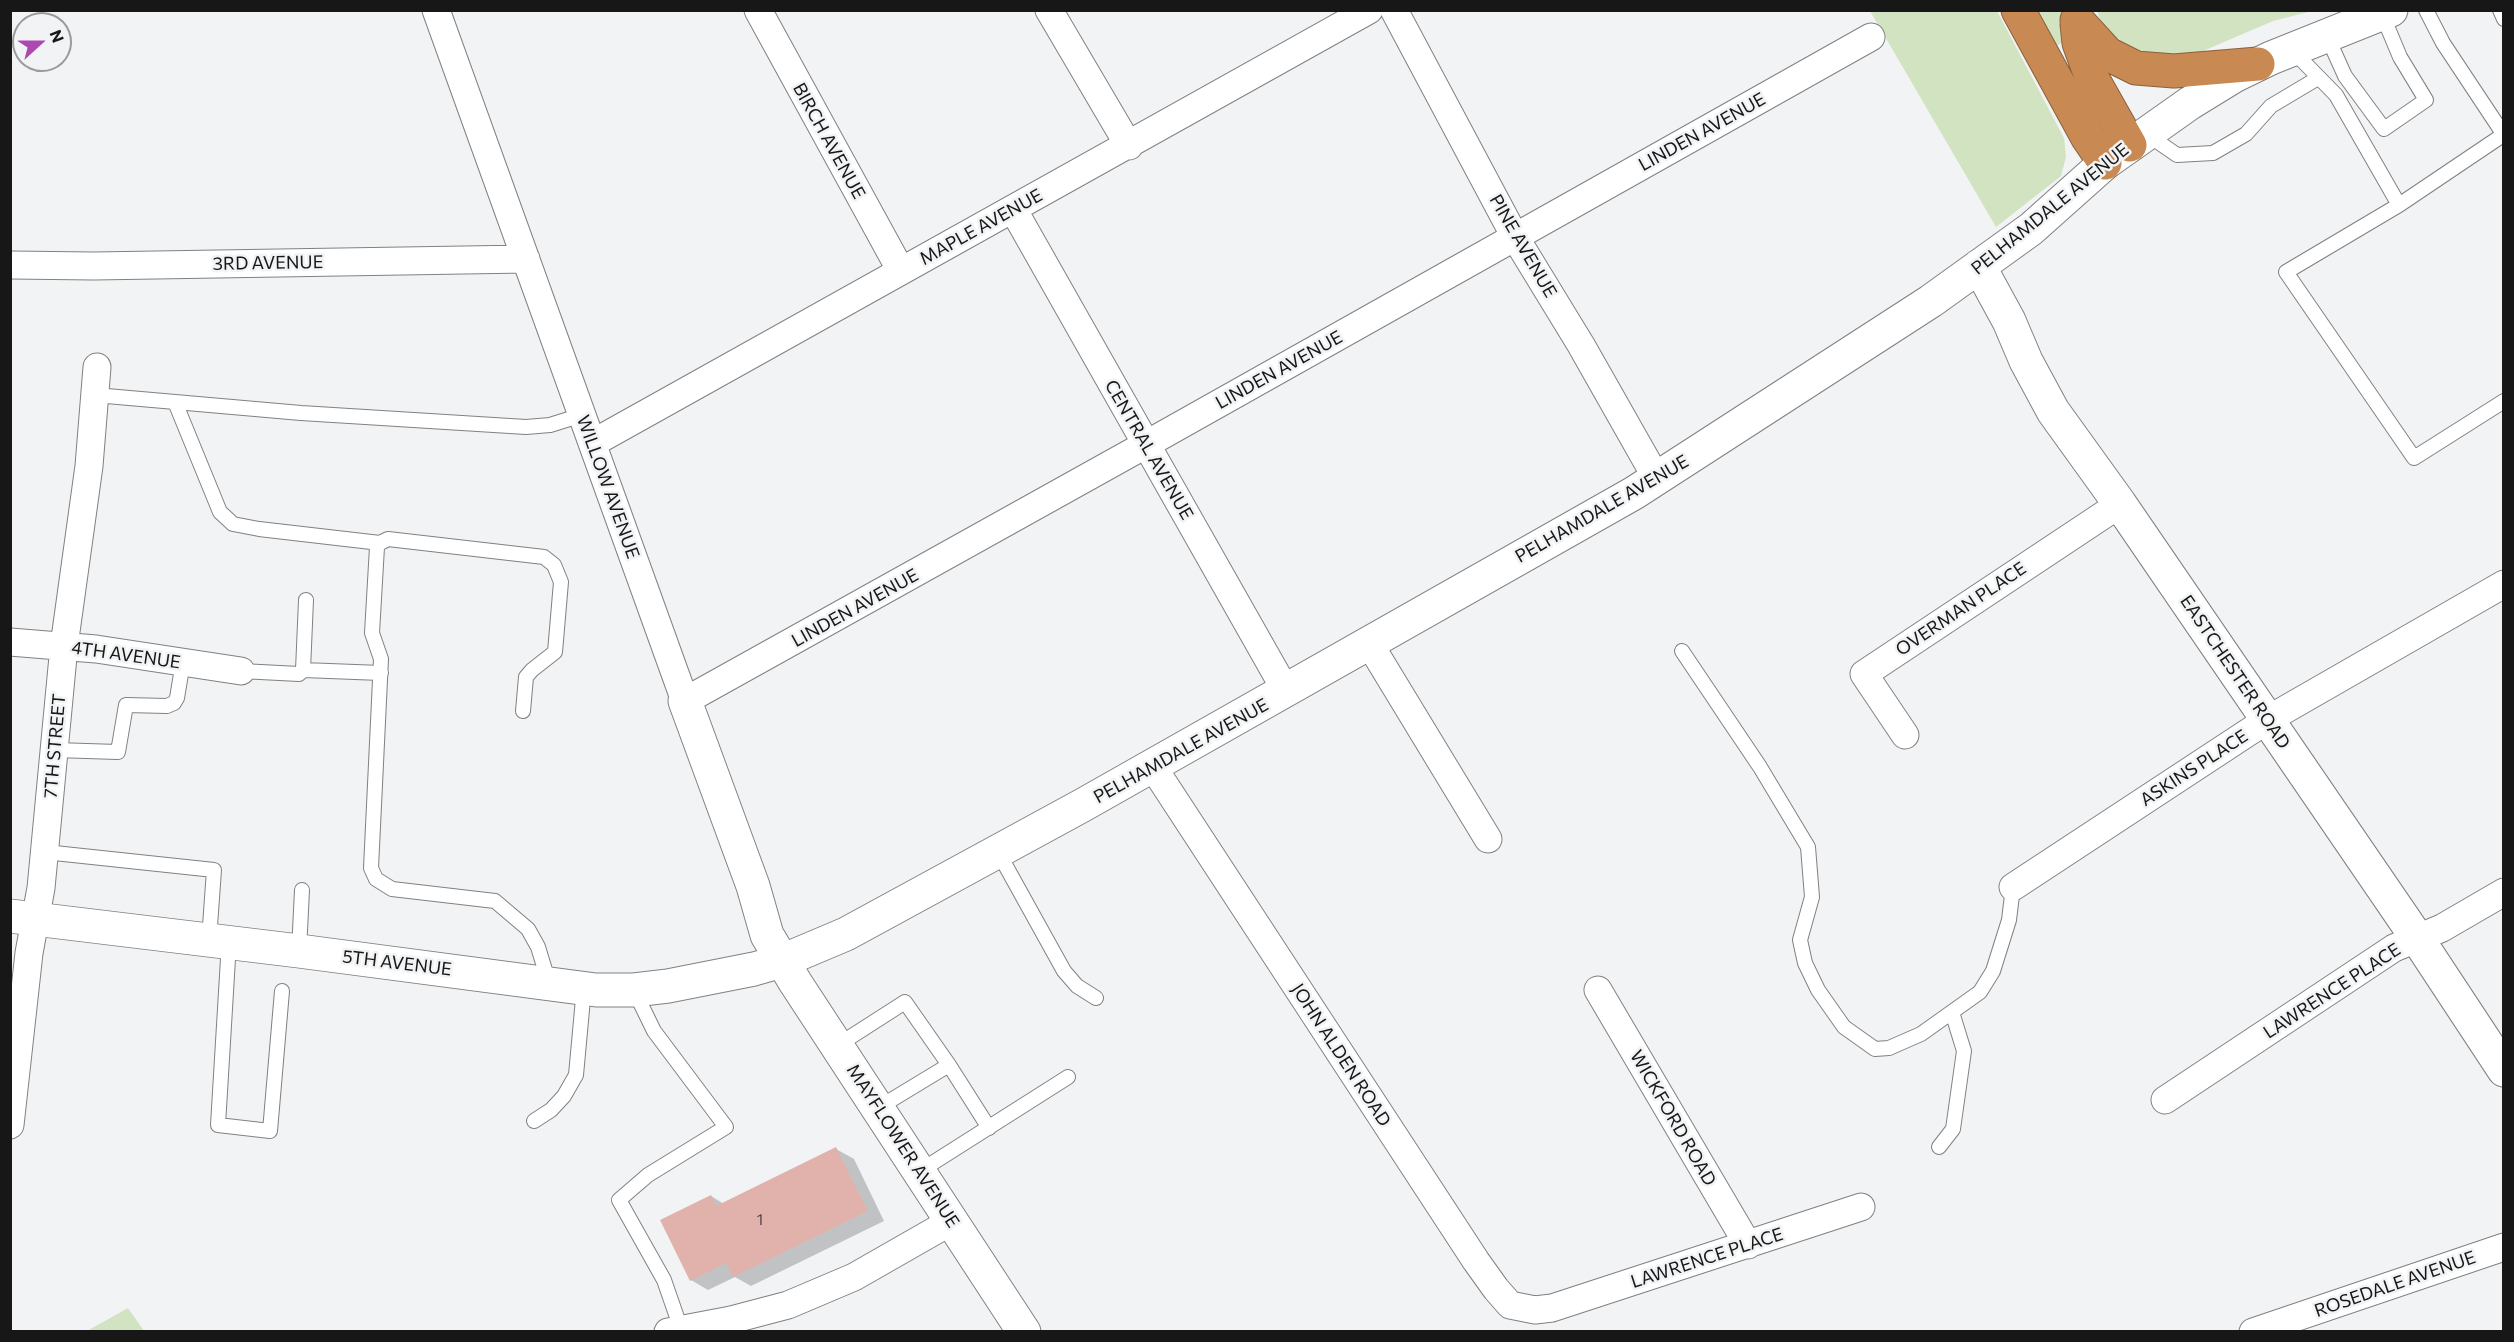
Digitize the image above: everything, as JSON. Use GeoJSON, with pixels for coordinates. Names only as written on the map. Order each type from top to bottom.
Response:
{"type":"FeatureCollection","features":[{"type":"Feature","properties":{"kind":"highway"},"geometry":{"type":"LineString","coordinates":[[2018,10],[2082,127],[2127,147]]}},
{"type":"Feature","properties":{"kind":"highway"},"geometry":{"type":"LineString","coordinates":[[2076,15],[2084,59],[2127,147]]}},
{"type":"Feature","properties":{"kind":"highway"},"geometry":{"type":"LineString","coordinates":[[2076,15],[2108,54],[2136,68],[2174,71],[2258,64]]}},
{"type":"Feature","properties":{"kind":"street","name":"WILLOW AVENUE"},"geometry":{"type":"LineString","coordinates":[[436,10],[753,886],[767,935],[782,961]]}},
{"type":"Feature","properties":{"kind":"street","name":"BIRCH AVENUE"},"geometry":{"type":"LineString","coordinates":[[758,10],[901,271]]}},
{"type":"Feature","properties":{"kind":"street"},"geometry":{"type":"LineString","coordinates":[[1049,10],[1129,146]]}},
{"type":"Feature","properties":{"kind":"street","name":"MAPLE AVENUE"},"geometry":{"type":"LineString","coordinates":[[593,443],[1013,208],[1129,146],[1335,18],[1369,10]]}},
{"type":"Feature","properties":{"kind":"street","name":"PINE AVENUE"},"geometry":{"type":"LineString","coordinates":[[1394,10],[1515,237],[1581,345],[1657,479]]}},
{"type":"Feature","properties":{"kind":"street","name":"PELHAMDALE AVENUE"},"geometry":{"type":"LineString","coordinates":[[782,961],[846,934],[998,852],[1152,767],[1657,479],[1931,301],[2031,229],[2127,147],[2190,103],[2258,64],[2386,12]]}},
{"type":"Feature","properties":{"kind":"street","name":"LINDEN AVENUE"},"geometry":{"type":"LineString","coordinates":[[685,701],[1145,446],[1871,37]]}},
{"type":"Feature","properties":{"kind":"street","name":"CENTRAL AVENUE"},"geometry":{"type":"LineString","coordinates":[[1013,208],[1145,446],[1286,691]]}},
{"type":"Feature","properties":{"kind":"street","name":"3RD AVENUE"},"geometry":{"type":"LineString","coordinates":[[10,265],[94,266],[526,259]]}},
{"type":"Feature","properties":{"kind":"street","name":"EASTCHESTER ROAD"},"geometry":{"type":"LineString","coordinates":[[1979,267],[2009,321],[2026,362],[2053,411],[2120,504],[2417,938],[2504,1070]]}},
{"type":"Feature","properties":{"kind":"street","name":"7TH STREET"},"geometry":{"type":"LineString","coordinates":[[10,1125],[29,953],[23,918],[45,852],[64,646],[89,466],[98,366]]}},
{"type":"Feature","properties":{"kind":"street","name":"OVERMAN PLACE"},"geometry":{"type":"LineString","coordinates":[[1905,735],[1864,674],[2120,504]]}},
{"type":"Feature","properties":{"kind":"street","name":"ASKINS PLACE"},"geometry":{"type":"LineString","coordinates":[[2013,887],[2267,720],[2504,584]]}},
{"type":"Feature","properties":{"kind":"street","name":"4TH AVENUE"},"geometry":{"type":"LineString","coordinates":[[10,642],[64,646],[241,672]]}},
{"type":"Feature","properties":{"kind":"street"},"geometry":{"type":"LineString","coordinates":[[1369,643],[1488,840]]}},
{"type":"Feature","properties":{"kind":"street","name":"JOHN ALDEN ROAD"},"geometry":{"type":"LineString","coordinates":[[1152,767],[1496,1289],[1510,1305],[1535,1310],[1552,1308]]}},
{"type":"Feature","properties":{"kind":"street","name":"LAWRENCE PLACE"},"geometry":{"type":"LineString","coordinates":[[2165,1101],[2394,948],[2442,928],[2504,892]]}},
{"type":"Feature","properties":{"kind":"street","name":"5TH AVENUE"},"geometry":{"type":"LineString","coordinates":[[23,918],[584,988],[634,990],[732,974],[782,961]]}},
{"type":"Feature","properties":{"kind":"street","name":"MAYFLOWER AVENUE"},"geometry":{"type":"LineString","coordinates":[[782,961],[1024,1332]]}},
{"type":"Feature","properties":{"kind":"street","name":"WICKFORD ROAD"},"geometry":{"type":"LineString","coordinates":[[1598,990],[1748,1245]]}},
{"type":"Feature","properties":{"kind":"street","name":"LAWRENCE PLACE"},"geometry":{"type":"LineString","coordinates":[[1552,1308],[1861,1207]]}},
{"type":"Feature","properties":{"kind":"street"},"geometry":{"type":"LineString","coordinates":[[675,1330],[731,1320],[788,1305],[854,1277],[952,1221]]}},
{"type":"Feature","properties":{"kind":"street","name":"ROSEDALE AVENUE"},"geometry":{"type":"LineString","coordinates":[[2253,1332],[2504,1247]]}},
{"type":"Feature","properties":{"kind":"lane"},"geometry":{"type":"LineString","coordinates":[[2426,10],[2443,43],[2503,135],[2399,205],[2286,272],[2414,458],[2504,401]]}},
{"type":"Feature","properties":{"kind":"lane"},"geometry":{"type":"LineString","coordinates":[[2500,10],[2504,19]]}},
{"type":"Feature","properties":{"kind":"lane"},"geometry":{"type":"LineString","coordinates":[[2327,36],[2346,76],[2384,129],[2426,100],[2400,57],[2386,12]]}},
{"type":"Feature","properties":{"kind":"lane"},"geometry":{"type":"LineString","coordinates":[[2292,50],[2340,103],[2399,205]]}},
{"type":"Feature","properties":{"kind":"lane"},"geometry":{"type":"LineString","coordinates":[[2127,147],[2177,155],[2213,153],[2246,134],[2271,106],[2319,78]]}},
{"type":"Feature","properties":{"kind":"lane"},"geometry":{"type":"LineString","coordinates":[[95,395],[301,413],[526,427],[550,425],[582,415]]}},
{"type":"Feature","properties":{"kind":"lane"},"geometry":{"type":"LineString","coordinates":[[175,402],[220,512],[233,524],[380,543]]}},
{"type":"Feature","properties":{"kind":"lane"},"geometry":{"type":"LineString","coordinates":[[523,711],[526,677],[555,652],[561,582],[554,565],[544,557],[388,539],[380,543],[377,547],[372,633],[381,660],[381,673],[371,868],[376,879],[392,889],[495,901],[528,928],[538,947],[549,983]]}},
{"type":"Feature","properties":{"kind":"lane"},"geometry":{"type":"LineString","coordinates":[[303,670],[306,600]]}},
{"type":"Feature","properties":{"kind":"lane"},"geometry":{"type":"LineString","coordinates":[[1682,651],[1760,767],[1808,847],[1812,897],[1800,940],[1805,963],[1818,990],[1844,1027],[1875,1049],[1889,1048],[1921,1034],[1980,992],[1993,971],[2009,920],[2013,887]]}},
{"type":"Feature","properties":{"kind":"lane"},"geometry":{"type":"LineString","coordinates":[[55,750],[118,752],[126,705],[167,706],[174,703],[177,698],[183,662]]}},
{"type":"Feature","properties":{"kind":"lane"},"geometry":{"type":"LineString","coordinates":[[241,672],[299,674],[303,670],[381,673]]}},
{"type":"Feature","properties":{"kind":"lane"},"geometry":{"type":"LineString","coordinates":[[45,852],[214,870],[219,941],[218,1125],[270,1131],[282,991]]}},
{"type":"Feature","properties":{"kind":"lane"},"geometry":{"type":"LineString","coordinates":[[998,852],[1064,971],[1077,986],[1096,999]]}},
{"type":"Feature","properties":{"kind":"lane"},"geometry":{"type":"LineString","coordinates":[[299,951],[302,890]]}},
{"type":"Feature","properties":{"kind":"lane"},"geometry":{"type":"LineString","coordinates":[[534,1120],[551,1110],[564,1096],[576,1075],[584,988]]}},
{"type":"Feature","properties":{"kind":"lane"},"geometry":{"type":"LineString","coordinates":[[634,990],[654,1031],[726,1127],[648,1175],[619,1200],[664,1280],[675,1330]]}},
{"type":"Feature","properties":{"kind":"lane"},"geometry":{"type":"LineString","coordinates":[[838,1045],[905,1002],[949,1065],[988,1128]]}},
{"type":"Feature","properties":{"kind":"lane"},"geometry":{"type":"LineString","coordinates":[[1939,1147],[1953,1129],[1964,1051],[1952,1012]]}},
{"type":"Feature","properties":{"kind":"lane"},"geometry":{"type":"LineString","coordinates":[[878,1108],[949,1065]]}},
{"type":"Feature","properties":{"kind":"lane"},"geometry":{"type":"LineString","coordinates":[[920,1171],[1068,1077]]}},
{"type":"Feature","properties":{"kind":"green space"},"geometry":{"type":"Polygon","coordinates":[[[1870,11],[1997,11],[2064,138],[2066,157],[2061,176],[1996,227],[1870,11]]]}},
{"type":"Feature","properties":{"kind":"green space"},"geometry":{"type":"Polygon","coordinates":[[[2036,11],[2063,11],[2067,40],[2056,46],[2036,11]]]}},
{"type":"Feature","properties":{"kind":"green space"},"geometry":{"type":"Polygon","coordinates":[[[2097,11],[2312,11],[2273,21],[2196,54],[2165,57],[2134,50],[2113,37],[2101,23],[2097,11]]]}},
{"type":"Feature","properties":{"kind":"green space"},"geometry":{"type":"Polygon","coordinates":[[[128,1308],[144,1331],[87,1331],[128,1308]]]}},
{"type":"Feature","properties":{"kind":"building"},"geometry":{"type":"Polygon","coordinates":[[[836,1147],[868,1211],[733,1277],[726,1263],[690,1281],[660,1220],[711,1195],[716,1206],[836,1147]]]}}]}
